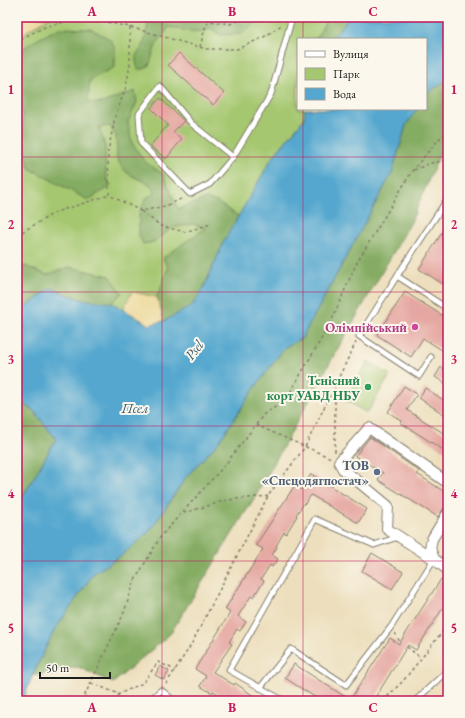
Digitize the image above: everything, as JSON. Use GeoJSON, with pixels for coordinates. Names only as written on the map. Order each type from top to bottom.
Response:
{"type":"FeatureCollection","features":[{"type":"Feature","properties":{"kind":"street"},"geometry":{"type":"LineString","coordinates":[[448,483],[369,428],[339,462],[343,469],[388,506],[388,530],[434,559],[448,570]]}},
{"type":"Feature","properties":{"kind":"street"},"geometry":{"type":"LineString","coordinates":[[434,559],[430,548],[432,539],[448,513]]}},
{"type":"Feature","properties":{"kind":"lane"},"geometry":{"type":"LineString","coordinates":[[233,157],[192,124],[160,86],[139,114],[141,143],[190,194],[210,184],[233,157],[271,94],[291,18]]}},
{"type":"Feature","properties":{"kind":"lane"},"geometry":{"type":"LineString","coordinates":[[431,357],[420,376],[359,336],[448,198]]}},
{"type":"Feature","properties":{"kind":"lane"},"geometry":{"type":"LineString","coordinates":[[397,276],[448,309]]}},
{"type":"Feature","properties":{"kind":"lane"},"geometry":{"type":"LineString","coordinates":[[284,701],[229,670],[315,519],[374,545],[399,536]]}},
{"type":"Feature","properties":{"kind":"lane"},"geometry":{"type":"LineString","coordinates":[[260,688],[291,649],[346,685],[390,627],[434,559]]}},
{"type":"Feature","properties":{"kind":"lane"},"geometry":{"type":"LineString","coordinates":[[415,701],[448,670]]}},
{"type":"Feature","properties":{"kind":"lane"},"geometry":{"type":"LineString","coordinates":[[149,701],[161,690],[174,701]]}},
{"type":"Feature","properties":{"kind":"path"},"geometry":{"type":"LineString","coordinates":[[200,47],[206,25],[210,21],[230,24],[247,17]]}},
{"type":"Feature","properties":{"kind":"path"},"geometry":{"type":"LineString","coordinates":[[17,43],[26,36],[45,27],[64,22],[91,19],[130,27],[206,49],[237,49],[264,37],[291,18]]}},
{"type":"Feature","properties":{"kind":"path"},"geometry":{"type":"LineString","coordinates":[[109,194],[108,152],[115,117],[126,87],[130,65],[130,27]]}},
{"type":"Feature","properties":{"kind":"path"},"geometry":{"type":"LineString","coordinates":[[82,701],[123,615],[135,580],[161,536],[225,465],[264,414],[277,406],[288,396],[331,322],[356,264],[412,171],[438,140],[448,131]]}},
{"type":"Feature","properties":{"kind":"path"},"geometry":{"type":"LineString","coordinates":[[412,171],[431,163],[448,160]]}},
{"type":"Feature","properties":{"kind":"path"},"geometry":{"type":"LineString","coordinates":[[17,235],[56,212],[109,194],[142,211],[161,226],[185,232],[211,224]]}},
{"type":"Feature","properties":{"kind":"path"},"geometry":{"type":"LineString","coordinates":[[142,211],[166,206],[190,194]]}},
{"type":"Feature","properties":{"kind":"path"},"geometry":{"type":"LineString","coordinates":[[161,690],[191,645],[268,496],[305,447],[359,336]]}},
{"type":"Feature","properties":{"kind":"path"},"geometry":{"type":"LineString","coordinates":[[336,384],[335,454],[339,462]]}},
{"type":"Feature","properties":{"kind":"path"},"geometry":{"type":"LineString","coordinates":[[256,425],[339,462]]}},
{"type":"Feature","properties":{"kind":"path"},"geometry":{"type":"LineString","coordinates":[[182,513],[227,500],[268,496]]}},
{"type":"Feature","properties":{"kind":"path"},"geometry":{"type":"LineString","coordinates":[[383,701],[403,681],[448,625]]}},
{"type":"Feature","properties":{"kind":"path"},"geometry":{"type":"LineString","coordinates":[[407,647],[421,658]]}},
{"type":"Feature","properties":{"kind":"path"},"geometry":{"type":"LineString","coordinates":[[115,701],[119,694],[143,683],[158,662],[175,670]]}},
{"type":"Feature","properties":{"kind":"path"},"geometry":{"type":"LineString","coordinates":[[91,683],[119,694]]}},
{"type":"Feature","properties":{"kind":"green space"},"geometry":{"type":"Polygon","coordinates":[[[17,17],[220,17],[230,20],[236,17],[350,17],[332,38],[297,38],[297,110],[305,110],[304,119],[272,158],[224,241],[205,285],[164,321],[51,288],[17,309],[17,17]]]}},
{"type":"Feature","properties":{"kind":"green space"},"geometry":{"type":"Polygon","coordinates":[[[149,17],[220,17],[230,20],[236,17],[263,17],[242,34],[220,35],[211,28],[195,32],[169,27],[156,45],[149,66],[144,69],[138,69],[136,56],[144,43],[149,17]]]}},
{"type":"Feature","properties":{"kind":"green space"},"geometry":{"type":"Polygon","coordinates":[[[328,17],[350,17],[332,38],[317,38],[328,17]]]}},
{"type":"Feature","properties":{"kind":"green space"},"geometry":{"type":"Polygon","coordinates":[[[59,28],[91,29],[110,39],[115,48],[115,67],[90,80],[88,102],[102,103],[135,91],[137,102],[128,122],[132,143],[145,162],[163,174],[178,209],[205,199],[215,201],[238,216],[224,241],[205,285],[192,306],[164,321],[157,297],[168,268],[163,258],[205,228],[193,224],[172,228],[154,242],[143,244],[139,235],[139,213],[146,198],[155,193],[150,184],[130,175],[122,168],[117,158],[116,136],[110,126],[99,127],[105,146],[106,177],[111,186],[88,200],[29,168],[23,134],[23,112],[17,105],[17,54],[29,44],[59,28]]]}},
{"type":"Feature","properties":{"kind":"green space"},"geometry":{"type":"Polygon","coordinates":[[[448,79],[448,147],[437,160],[411,222],[341,343],[258,492],[170,634],[113,683],[78,667],[32,676],[54,631],[94,573],[122,555],[150,531],[186,477],[218,443],[254,389],[285,347],[302,338],[392,173],[406,125],[416,110],[427,110],[427,95],[448,79]]]}},
{"type":"Feature","properties":{"kind":"green space"},"geometry":{"type":"Polygon","coordinates":[[[25,266],[47,275],[69,267],[110,276],[122,293],[112,303],[80,299],[51,288],[27,306],[17,309],[17,270],[25,266]]]}},
{"type":"Feature","properties":{"kind":"green space","name":"Тенісний корт УАБД НБУ"},"geometry":{"type":"Polygon","coordinates":[[[368,361],[390,375],[367,413],[345,400],[368,361]]]}},
{"type":"Feature","properties":{"kind":"green space"},"geometry":{"type":"Polygon","coordinates":[[[17,400],[33,410],[56,439],[17,507],[17,400]]]}},
{"type":"Feature","properties":{"kind":"sand"},"geometry":{"type":"Polygon","coordinates":[[[17,17],[47,17],[48,18],[17,37],[17,17]]]}},
{"type":"Feature","properties":{"kind":"sand"},"geometry":{"type":"Polygon","coordinates":[[[132,292],[157,297],[164,321],[149,325],[123,309],[132,292]]]}},
{"type":"Feature","properties":{"kind":"water"},"geometry":{"type":"Polygon","coordinates":[[[350,17],[448,17],[448,79],[427,95],[427,38],[332,38],[350,17]]]}},
{"type":"Feature","properties":{"kind":"water","name":"Псел"},"geometry":{"type":"Polygon","coordinates":[[[305,110],[416,110],[406,125],[392,173],[302,338],[285,347],[254,389],[218,443],[186,477],[150,531],[122,555],[94,573],[54,631],[32,676],[23,701],[17,701],[17,507],[56,439],[33,410],[17,400],[17,309],[27,306],[51,288],[80,299],[112,303],[149,325],[164,321],[192,306],[205,285],[224,241],[272,158],[304,119],[305,110]]]}},
{"type":"Feature","properties":{"kind":"building"},"geometry":{"type":"Polygon","coordinates":[[[179,53],[224,93],[213,105],[168,65],[179,53]]]}},
{"type":"Feature","properties":{"kind":"building"},"geometry":{"type":"Polygon","coordinates":[[[160,98],[184,121],[173,132],[182,139],[166,159],[150,146],[168,125],[151,108],[160,98]]]}},
{"type":"Feature","properties":{"kind":"building"},"geometry":{"type":"Polygon","coordinates":[[[448,223],[448,287],[419,269],[448,223]]]}},
{"type":"Feature","properties":{"kind":"building","name":"Олімпійський"},"geometry":{"type":"Polygon","coordinates":[[[405,292],[448,319],[448,354],[423,338],[411,357],[377,335],[405,292]]]}},
{"type":"Feature","properties":{"kind":"building"},"geometry":{"type":"Polygon","coordinates":[[[441,367],[448,371],[448,385],[435,377],[441,367]]]}},
{"type":"Feature","properties":{"kind":"building"},"geometry":{"type":"Polygon","coordinates":[[[404,386],[417,394],[407,410],[448,436],[448,453],[401,423],[402,421],[388,412],[404,386]]]}},
{"type":"Feature","properties":{"kind":"building"},"geometry":{"type":"Polygon","coordinates":[[[425,388],[448,403],[448,417],[419,398],[425,388]]]}},
{"type":"Feature","properties":{"kind":"building"},"geometry":{"type":"Polygon","coordinates":[[[370,437],[419,471],[417,474],[448,494],[448,507],[443,509],[438,517],[378,480],[383,473],[355,456],[370,437]]]}},
{"type":"Feature","properties":{"kind":"building"},"geometry":{"type":"Polygon","coordinates":[[[311,474],[367,509],[358,523],[311,495],[305,504],[304,503],[286,534],[284,532],[276,546],[277,547],[272,555],[278,559],[272,567],[270,565],[261,579],[264,581],[253,597],[251,596],[238,616],[246,622],[240,631],[237,629],[229,642],[232,644],[213,672],[234,685],[235,683],[261,701],[229,701],[213,691],[212,693],[200,686],[206,676],[195,669],[230,613],[225,609],[263,549],[256,545],[295,485],[301,490],[311,474]]]}},
{"type":"Feature","properties":{"kind":"building"},"geometry":{"type":"Polygon","coordinates":[[[372,553],[403,572],[392,589],[362,571],[372,553]]]}},
{"type":"Feature","properties":{"kind":"building"},"geometry":{"type":"Polygon","coordinates":[[[441,579],[448,583],[448,600],[416,650],[408,645],[373,701],[321,701],[285,678],[294,664],[350,700],[390,638],[399,644],[441,579]]]}},
{"type":"Feature","properties":{"kind":"building"},"geometry":{"type":"Polygon","coordinates":[[[160,666],[169,671],[164,680],[155,675],[160,666]]]}},
{"type":"Feature","properties":{"kind":"place","name":"Олімпійський"},"geometry":{"type":"Point","coordinates":[415,327]}},
{"type":"Feature","properties":{"kind":"place","name":"Тенісний корт УАБД НБУ"},"geometry":{"type":"Point","coordinates":[368,387]}},
{"type":"Feature","properties":{"kind":"place","name":"ТОВ «Спецодягпостач»"},"geometry":{"type":"Point","coordinates":[377,472]}},
{"type":"Feature","properties":{"kind":"water label","name":"Psel"},"geometry":{"type":"Point","coordinates":[194,350]}}]}
